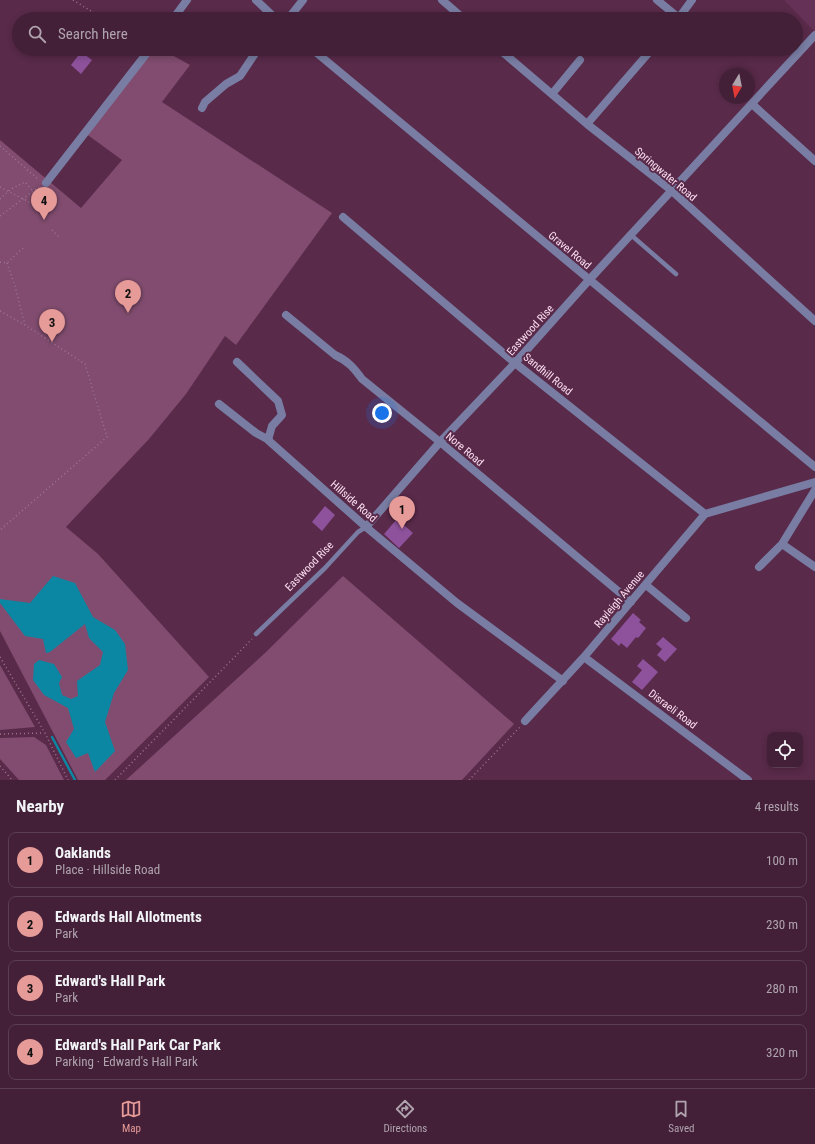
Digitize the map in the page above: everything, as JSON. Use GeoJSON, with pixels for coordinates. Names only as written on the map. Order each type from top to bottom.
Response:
{"type":"FeatureCollection","features":[{"type":"Feature","properties":{"kind":"street"},"geometry":{"type":"LineString","coordinates":[[178,12],[187,0]]}},
{"type":"Feature","properties":{"kind":"street"},"geometry":{"type":"LineString","coordinates":[[256,0],[269,12]]}},
{"type":"Feature","properties":{"kind":"street"},"geometry":{"type":"LineString","coordinates":[[294,12],[303,0]]}},
{"type":"Feature","properties":{"kind":"street"},"geometry":{"type":"LineString","coordinates":[[442,0],[456,12]]}},
{"type":"Feature","properties":{"kind":"street"},"geometry":{"type":"LineString","coordinates":[[657,0],[671,12]]}},
{"type":"Feature","properties":{"kind":"street"},"geometry":{"type":"LineString","coordinates":[[683,12],[692,0]]}},
{"type":"Feature","properties":{"kind":"street","name":"Eastwood Rise"},"geometry":{"type":"LineString","coordinates":[[803,48],[815,35]]}},
{"type":"Feature","properties":{"kind":"street"},"geometry":{"type":"LineString","coordinates":[[46,183],[145,56]]}},
{"type":"Feature","properties":{"kind":"street"},"geometry":{"type":"LineString","coordinates":[[202,108],[205,102],[242,74],[254,56]]}},
{"type":"Feature","properties":{"kind":"street","name":"Gravel Road"},"geometry":{"type":"LineString","coordinates":[[320,56],[815,467]]}},
{"type":"Feature","properties":{"kind":"street","name":"Springwater Road"},"geometry":{"type":"LineString","coordinates":[[507,56],[587,124],[671,190],[815,321]]}},
{"type":"Feature","properties":{"kind":"street"},"geometry":{"type":"LineString","coordinates":[[587,124],[646,56]]}},
{"type":"Feature","properties":{"kind":"street","name":"Eastwood Rise"},"geometry":{"type":"LineString","coordinates":[[755,101],[796,56]]}},
{"type":"Feature","properties":{"kind":"street"},"geometry":{"type":"LineString","coordinates":[[552,94],[580,60]]}},
{"type":"Feature","properties":{"kind":"street"},"geometry":{"type":"LineString","coordinates":[[752,104],[815,161]]}},
{"type":"Feature","properties":{"kind":"street","name":"Eastwood Rise"},"geometry":{"type":"LineString","coordinates":[[366,527],[440,442],[515,363],[671,190],[752,104]]}},
{"type":"Feature","properties":{"kind":"street","name":"Sandhill Road"},"geometry":{"type":"LineString","coordinates":[[343,216],[515,363],[705,514]]}},
{"type":"Feature","properties":{"kind":"street","name":"Nore Road"},"geometry":{"type":"LineString","coordinates":[[286,314],[335,355],[344,359],[353,366],[362,379],[440,442],[631,602]]}},
{"type":"Feature","properties":{"kind":"street"},"geometry":{"type":"LineString","coordinates":[[237,362],[278,401],[282,415],[272,426],[269,440]]}},
{"type":"Feature","properties":{"kind":"street","name":"Hillside Road"},"geometry":{"type":"LineString","coordinates":[[219,404],[256,433],[269,440],[366,527],[457,603],[563,681]]}},
{"type":"Feature","properties":{"kind":"street"},"geometry":{"type":"LineString","coordinates":[[705,514],[815,482]]}},
{"type":"Feature","properties":{"kind":"street"},"geometry":{"type":"LineString","coordinates":[[759,567],[782,544],[815,490]]}},
{"type":"Feature","properties":{"kind":"street","name":"Rayleigh Avenue"},"geometry":{"type":"LineString","coordinates":[[525,721],[584,657],[705,514]]}},
{"type":"Feature","properties":{"kind":"street"},"geometry":{"type":"LineString","coordinates":[[782,544],[815,568]]}},
{"type":"Feature","properties":{"kind":"street"},"geometry":{"type":"LineString","coordinates":[[646,585],[686,618]]}},
{"type":"Feature","properties":{"kind":"street","name":"Disraeli Road"},"geometry":{"type":"LineString","coordinates":[[584,657],[748,780]]}},
{"type":"Feature","properties":{"kind":"lane"},"geometry":{"type":"LineString","coordinates":[[630,235],[676,274]]}},
{"type":"Feature","properties":{"kind":"lane","name":"Eastwood Rise"},"geometry":{"type":"LineString","coordinates":[[256,634],[325,568],[358,532],[366,527]]}},
{"type":"Feature","properties":{"kind":"path"},"geometry":{"type":"LineString","coordinates":[[73,0],[93,12]]}},
{"type":"Feature","properties":{"kind":"path"},"geometry":{"type":"LineString","coordinates":[[0,146],[36,178]]}},
{"type":"Feature","properties":{"kind":"path"},"geometry":{"type":"LineString","coordinates":[[0,199],[8,192],[25,182],[33,191]]}},
{"type":"Feature","properties":{"kind":"path"},"geometry":{"type":"LineString","coordinates":[[0,216],[46,183]]}},
{"type":"Feature","properties":{"kind":"path"},"geometry":{"type":"LineString","coordinates":[[0,187],[37,206]]}},
{"type":"Feature","properties":{"kind":"path"},"geometry":{"type":"LineString","coordinates":[[52,230],[59,237]]}},
{"type":"Feature","properties":{"kind":"path"},"geometry":{"type":"LineString","coordinates":[[7,263],[23,248]]}},
{"type":"Feature","properties":{"kind":"path"},"geometry":{"type":"LineString","coordinates":[[0,262],[7,263]]}},
{"type":"Feature","properties":{"kind":"path"},"geometry":{"type":"LineString","coordinates":[[7,263],[15,286],[25,325]]}},
{"type":"Feature","properties":{"kind":"path"},"geometry":{"type":"LineString","coordinates":[[0,311],[25,325],[85,364],[107,437],[0,530]]}},
{"type":"Feature","properties":{"kind":"path"},"geometry":{"type":"LineString","coordinates":[[115,780],[250,643],[256,634]]}},
{"type":"Feature","properties":{"kind":"path"},"geometry":{"type":"LineString","coordinates":[[0,657],[45,733],[68,780]]}},
{"type":"Feature","properties":{"kind":"path"},"geometry":{"type":"LineString","coordinates":[[469,780],[525,721]]}},
{"type":"Feature","properties":{"kind":"path"},"geometry":{"type":"LineString","coordinates":[[0,734],[45,733]]}},
{"type":"Feature","properties":{"kind":"path"},"geometry":{"type":"LineString","coordinates":[[0,766],[12,780]]}},
{"type":"Feature","properties":{"kind":"shaded area"},"geometry":{"type":"Polygon","coordinates":[[[784,0],[815,0],[815,32],[803,20],[803,12],[796,12],[784,0]]]}},
{"type":"Feature","properties":{"kind":"shaded area"},"geometry":{"type":"Polygon","coordinates":[[[145,56],[174,56],[190,65],[162,102],[332,213],[236,345],[225,336],[186,394],[149,439],[66,527],[98,554],[209,677],[105,780],[78,780],[0,631],[0,140],[81,208],[122,160],[85,133],[145,56]]]}},
{"type":"Feature","properties":{"kind":"shaded area"},"geometry":{"type":"Polygon","coordinates":[[[343,576],[514,724],[462,780],[126,780],[265,653],[343,576]]]}},
{"type":"Feature","properties":{"kind":"shaded area"},"geometry":{"type":"Polygon","coordinates":[[[0,665],[35,727],[0,730],[0,665]]]}},
{"type":"Feature","properties":{"kind":"shaded area"},"geometry":{"type":"Polygon","coordinates":[[[34,737],[46,745],[64,780],[19,780],[0,759],[0,738],[34,737]]]}},
{"type":"Feature","properties":{"kind":"water"},"geometry":{"type":"Polygon","coordinates":[[[53,576],[75,583],[93,617],[115,630],[125,644],[128,670],[114,693],[105,722],[115,751],[95,772],[88,753],[76,758],[66,742],[74,729],[68,708],[44,695],[33,680],[34,664],[39,660],[54,664],[62,677],[59,683],[62,695],[71,699],[78,696],[77,681],[100,665],[103,652],[89,638],[85,624],[50,652],[46,653],[43,639],[25,636],[0,603],[0,599],[30,603],[53,576]]]}},
{"type":"Feature","properties":{"kind":"building"},"geometry":{"type":"Polygon","coordinates":[[[78,56],[86,56],[92,60],[81,74],[71,65],[78,56]]]}},
{"type":"Feature","properties":{"kind":"building"},"geometry":{"type":"Polygon","coordinates":[[[325,506],[335,515],[322,531],[312,522],[325,506]]]}},
{"type":"Feature","properties":{"kind":"building"},"geometry":{"type":"Polygon","coordinates":[[[397,519],[413,533],[399,548],[384,534],[397,519]]]}},
{"type":"Feature","properties":{"kind":"building"},"geometry":{"type":"Polygon","coordinates":[[[633,613],[641,620],[639,622],[646,628],[627,648],[621,643],[619,646],[611,639],[633,613]]]}},
{"type":"Feature","properties":{"kind":"building"},"geometry":{"type":"Polygon","coordinates":[[[663,637],[677,649],[665,662],[657,655],[662,649],[656,644],[663,637]]]}},
{"type":"Feature","properties":{"kind":"building"},"geometry":{"type":"Polygon","coordinates":[[[643,659],[658,672],[642,690],[632,682],[642,670],[637,666],[643,659]]]}},
{"type":"Feature","properties":{"kind":"waterway"},"geometry":{"type":"LineString","coordinates":[[52,737],[75,780]]}},
{"type":"Feature","properties":{"kind":"place","name":"Edward's Hall Park Car Park"},"geometry":{"type":"Point","coordinates":[44,220]}},
{"type":"Feature","properties":{"kind":"place","name":"Edwards Hall Allotments"},"geometry":{"type":"Point","coordinates":[128,313]}},
{"type":"Feature","properties":{"kind":"place","name":"Edward's Hall Park"},"geometry":{"type":"Point","coordinates":[52,342]}},
{"type":"Feature","properties":{"kind":"place","name":"Oaklands"},"geometry":{"type":"Point","coordinates":[402,529]}}]}
